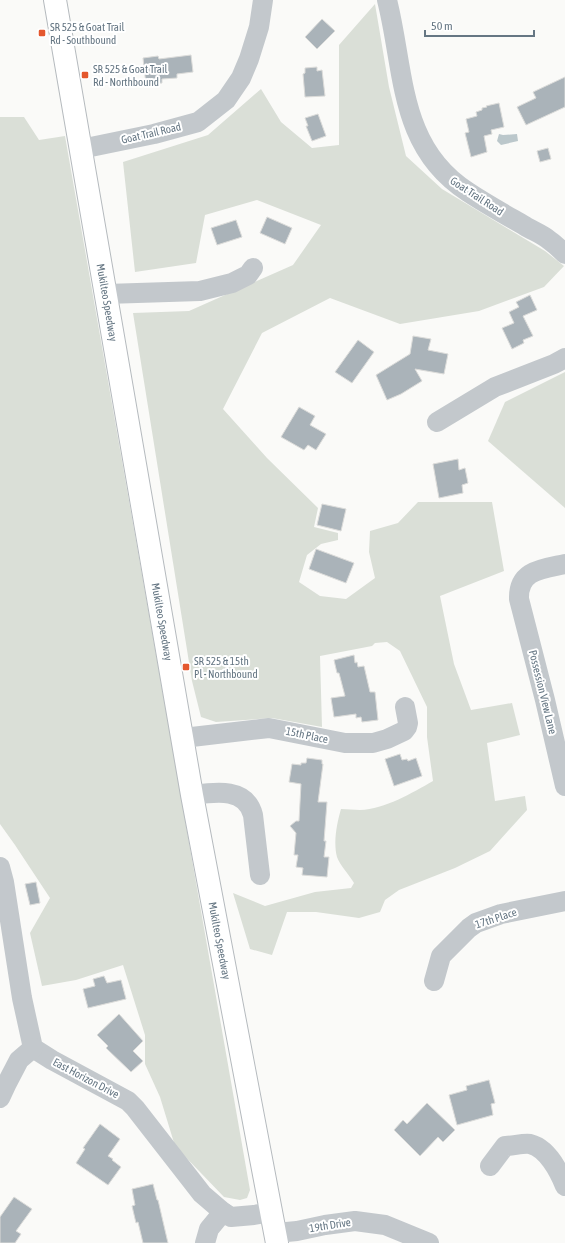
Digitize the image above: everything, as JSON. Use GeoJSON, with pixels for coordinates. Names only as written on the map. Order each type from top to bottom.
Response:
{"type":"FeatureCollection","features":[{"type":"Feature","properties":{"kind":"main road","name":"Mukilteo Speedway"},"geometry":{"type":"LineString","coordinates":[[55,0],[192,795],[276,1238]]}},
{"type":"Feature","properties":{"kind":"street","name":"Goat Trail Road"},"geometry":{"type":"LineString","coordinates":[[81,149],[154,134],[198,122],[226,100],[241,78],[250,59],[259,27],[263,0]]}},
{"type":"Feature","properties":{"kind":"street","name":"Goat Trail Road"},"geometry":{"type":"LineString","coordinates":[[387,0],[393,23],[399,65],[409,109],[419,137],[432,159],[452,182],[467,192],[557,236],[565,254]]}},
{"type":"Feature","properties":{"kind":"street"},"geometry":{"type":"LineString","coordinates":[[106,294],[200,291],[232,283],[248,274],[253,268]]}},
{"type":"Feature","properties":{"kind":"street"},"geometry":{"type":"LineString","coordinates":[[437,422],[495,387],[554,364],[565,358]]}},
{"type":"Feature","properties":{"kind":"street","name":"Possession View Lane"},"geometry":{"type":"LineString","coordinates":[[565,564],[534,572],[525,578],[519,591],[519,599],[565,786]]}},
{"type":"Feature","properties":{"kind":"street","name":"15th Place"},"geometry":{"type":"LineString","coordinates":[[183,738],[269,728],[345,743],[373,743],[387,739],[404,731],[408,724],[405,707]]}},
{"type":"Feature","properties":{"kind":"street"},"geometry":{"type":"LineString","coordinates":[[192,795],[216,792],[230,793],[239,796],[251,807],[260,875]]}},
{"type":"Feature","properties":{"kind":"street"},"geometry":{"type":"LineString","coordinates":[[0,867],[4,882],[22,998],[32,1048],[19,1060],[0,1098]]}},
{"type":"Feature","properties":{"kind":"street","name":"17th Place"},"geometry":{"type":"LineString","coordinates":[[434,981],[440,956],[468,928],[476,923],[501,914],[565,901]]}},
{"type":"Feature","properties":{"kind":"street","name":"East Horizon Drive"},"geometry":{"type":"LineString","coordinates":[[32,1048],[128,1101],[202,1194],[223,1212]]}},
{"type":"Feature","properties":{"kind":"street"},"geometry":{"type":"LineString","coordinates":[[490,1166],[506,1146],[530,1144],[543,1150],[560,1173],[565,1186]]}},
{"type":"Feature","properties":{"kind":"street"},"geometry":{"type":"LineString","coordinates":[[205,1243],[209,1229],[223,1212],[231,1216],[254,1215],[272,1212]]}},
{"type":"Feature","properties":{"kind":"street","name":"19th Drive"},"geometry":{"type":"LineString","coordinates":[[276,1238],[297,1231],[355,1221],[385,1225],[429,1243]]}},
{"type":"Feature","properties":{"kind":"shaded area"},"geometry":{"type":"Polygon","coordinates":[[[375,4],[389,87],[406,156],[442,189],[545,251],[564,266],[544,287],[479,311],[400,324],[330,298],[262,333],[223,409],[267,458],[318,508],[314,527],[338,533],[338,540],[321,544],[307,555],[299,582],[320,596],[346,599],[375,578],[369,552],[370,531],[398,523],[418,502],[492,502],[504,571],[440,596],[454,664],[471,710],[512,703],[520,735],[487,743],[495,801],[525,796],[527,810],[490,851],[455,868],[399,890],[385,900],[380,912],[359,918],[316,912],[287,912],[272,955],[250,949],[233,893],[265,906],[315,892],[351,888],[354,883],[337,857],[335,845],[341,809],[360,810],[389,804],[433,781],[427,737],[427,707],[400,651],[387,642],[375,643],[372,646],[320,656],[322,727],[272,718],[216,722],[201,717],[192,681],[133,313],[189,311],[293,265],[321,225],[257,200],[205,215],[196,263],[135,272],[123,162],[208,135],[261,89],[281,122],[312,148],[339,145],[339,45],[375,4]]]}},
{"type":"Feature","properties":{"kind":"shaded area"},"geometry":{"type":"Polygon","coordinates":[[[0,117],[24,117],[39,140],[65,136],[250,1190],[247,1198],[240,1200],[224,1197],[175,1146],[160,1097],[145,1064],[145,1035],[123,965],[76,980],[42,986],[30,933],[50,898],[0,824],[0,117]]]}},
{"type":"Feature","properties":{"kind":"shaded area"},"geometry":{"type":"Polygon","coordinates":[[[499,134],[517,134],[518,141],[501,145],[497,141],[499,134]]]}},
{"type":"Feature","properties":{"kind":"shaded area"},"geometry":{"type":"Polygon","coordinates":[[[565,372],[565,508],[488,441],[505,402],[565,372]]]}},
{"type":"Feature","properties":{"kind":"building"},"geometry":{"type":"Polygon","coordinates":[[[322,19],[335,31],[317,49],[305,37],[322,19]]]}},
{"type":"Feature","properties":{"kind":"building"},"geometry":{"type":"Polygon","coordinates":[[[191,55],[193,72],[177,74],[177,78],[162,79],[162,83],[146,85],[143,58],[158,56],[159,59],[191,55]]]}},
{"type":"Feature","properties":{"kind":"building"},"geometry":{"type":"Polygon","coordinates":[[[317,67],[317,71],[322,70],[325,96],[305,97],[303,74],[305,73],[305,68],[317,67]]]}},
{"type":"Feature","properties":{"kind":"building"},"geometry":{"type":"Polygon","coordinates":[[[565,77],[565,107],[526,125],[517,107],[536,98],[533,92],[565,77]]]}},
{"type":"Feature","properties":{"kind":"building"},"geometry":{"type":"Polygon","coordinates":[[[499,103],[504,127],[491,130],[492,134],[484,136],[487,152],[471,157],[465,133],[469,132],[466,119],[477,116],[476,112],[487,107],[486,106],[499,103]]]}},
{"type":"Feature","properties":{"kind":"building"},"geometry":{"type":"Polygon","coordinates":[[[318,114],[326,136],[312,141],[306,126],[308,126],[305,118],[318,114]]]}},
{"type":"Feature","properties":{"kind":"building"},"geometry":{"type":"Polygon","coordinates":[[[548,148],[551,159],[540,162],[537,151],[548,148]]]}},
{"type":"Feature","properties":{"kind":"building"},"geometry":{"type":"Polygon","coordinates":[[[267,217],[292,228],[285,244],[260,233],[267,217]]]}},
{"type":"Feature","properties":{"kind":"building"},"geometry":{"type":"Polygon","coordinates":[[[236,220],[242,237],[217,245],[211,228],[236,220]]]}},
{"type":"Feature","properties":{"kind":"building"},"geometry":{"type":"Polygon","coordinates":[[[530,295],[537,310],[523,316],[533,336],[523,340],[524,343],[512,349],[502,328],[514,323],[509,312],[519,307],[516,302],[530,295]]]}},
{"type":"Feature","properties":{"kind":"building"},"geometry":{"type":"Polygon","coordinates":[[[413,336],[431,339],[428,350],[448,354],[444,374],[415,369],[422,381],[401,394],[387,400],[376,375],[410,354],[413,336]]]}},
{"type":"Feature","properties":{"kind":"building"},"geometry":{"type":"Polygon","coordinates":[[[358,340],[374,352],[352,383],[335,372],[358,340]]]}},
{"type":"Feature","properties":{"kind":"building"},"geometry":{"type":"Polygon","coordinates":[[[299,407],[315,416],[310,425],[326,434],[316,450],[308,445],[304,450],[281,437],[299,407]]]}},
{"type":"Feature","properties":{"kind":"building"},"geometry":{"type":"Polygon","coordinates":[[[458,459],[459,470],[465,468],[468,483],[462,485],[463,493],[439,498],[433,464],[458,459]]]}},
{"type":"Feature","properties":{"kind":"building"},"geometry":{"type":"Polygon","coordinates":[[[322,504],[346,509],[341,531],[317,525],[322,504]]]}},
{"type":"Feature","properties":{"kind":"building"},"geometry":{"type":"Polygon","coordinates":[[[316,549],[354,563],[346,583],[309,569],[316,549]]]}},
{"type":"Feature","properties":{"kind":"building"},"geometry":{"type":"Polygon","coordinates":[[[354,655],[355,663],[357,662],[358,667],[364,666],[370,692],[375,692],[378,720],[362,722],[361,717],[356,718],[356,714],[334,717],[331,698],[345,696],[334,660],[354,655]]]}},
{"type":"Feature","properties":{"kind":"building"},"geometry":{"type":"Polygon","coordinates":[[[400,754],[402,760],[407,759],[408,761],[416,758],[422,776],[394,786],[385,759],[400,754]]]}},
{"type":"Feature","properties":{"kind":"building"},"geometry":{"type":"Polygon","coordinates":[[[307,758],[322,760],[323,764],[318,802],[327,802],[324,857],[329,857],[327,877],[302,875],[303,868],[296,867],[298,855],[294,855],[296,833],[290,826],[296,821],[299,821],[301,784],[289,782],[292,764],[301,765],[301,763],[306,763],[307,758]]]}},
{"type":"Feature","properties":{"kind":"building"},"geometry":{"type":"Polygon","coordinates":[[[36,882],[40,903],[30,905],[25,884],[36,882]]]}},
{"type":"Feature","properties":{"kind":"building"},"geometry":{"type":"Polygon","coordinates":[[[104,976],[107,983],[121,980],[126,999],[88,1008],[83,989],[95,986],[93,979],[104,976]]]}},
{"type":"Feature","properties":{"kind":"building"},"geometry":{"type":"Polygon","coordinates":[[[119,1014],[143,1041],[133,1051],[143,1061],[131,1072],[106,1048],[108,1046],[97,1035],[119,1014]]]}},
{"type":"Feature","properties":{"kind":"building"},"geometry":{"type":"Polygon","coordinates":[[[489,1080],[495,1103],[491,1104],[493,1115],[457,1125],[449,1095],[467,1090],[466,1086],[489,1080]]]}},
{"type":"Feature","properties":{"kind":"building"},"geometry":{"type":"Polygon","coordinates":[[[427,1103],[455,1130],[443,1142],[438,1137],[420,1156],[394,1130],[403,1120],[407,1124],[427,1103]]]}},
{"type":"Feature","properties":{"kind":"building"},"geometry":{"type":"Polygon","coordinates":[[[100,1124],[120,1139],[108,1156],[121,1167],[108,1185],[76,1163],[85,1149],[83,1148],[100,1124]]]}},
{"type":"Feature","properties":{"kind":"building"},"geometry":{"type":"Polygon","coordinates":[[[153,1184],[168,1243],[143,1243],[138,1222],[136,1223],[132,1206],[135,1205],[132,1189],[153,1184]]]}},
{"type":"Feature","properties":{"kind":"building"},"geometry":{"type":"Polygon","coordinates":[[[14,1197],[32,1209],[16,1231],[21,1234],[15,1243],[0,1243],[0,1217],[14,1197]]]}},
{"type":"Feature","properties":{"kind":"place","name":"SR 525 & Goat Trail Rd - Southbound"},"geometry":{"type":"Point","coordinates":[42,33]}},
{"type":"Feature","properties":{"kind":"place","name":"SR 525 & Goat Trail Rd - Northbound"},"geometry":{"type":"Point","coordinates":[85,75]}},
{"type":"Feature","properties":{"kind":"place","name":"SR 525 & 15th Pl - Northbound"},"geometry":{"type":"Point","coordinates":[186,667]}}]}
